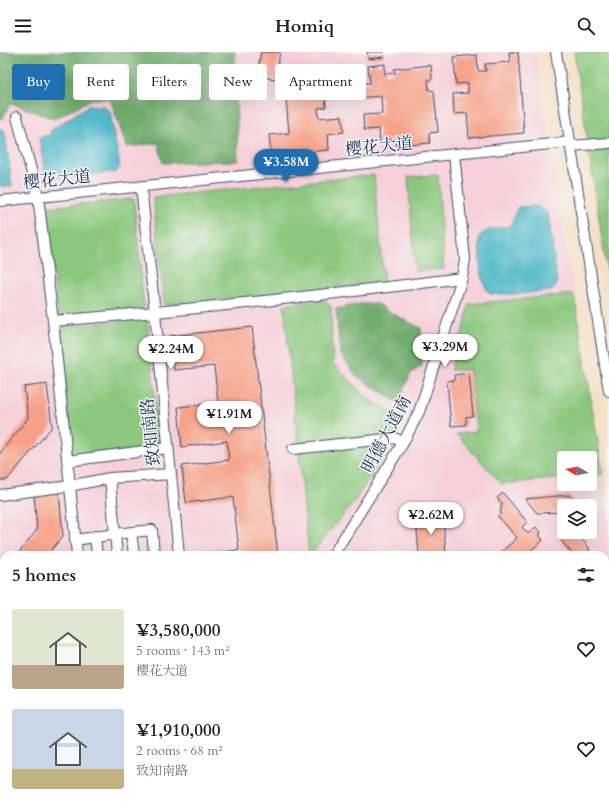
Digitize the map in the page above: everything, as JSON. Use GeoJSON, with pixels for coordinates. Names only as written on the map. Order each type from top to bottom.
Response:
{"type":"FeatureCollection","features":[{"type":"Feature","properties":{"kind":"street"},"geometry":{"type":"LineString","coordinates":[[556,52],[609,391]]}},
{"type":"Feature","properties":{"kind":"street"},"geometry":{"type":"LineString","coordinates":[[17,117],[38,196],[53,321],[76,551]]}},
{"type":"Feature","properties":{"kind":"street","name":"樱花大道"},"geometry":{"type":"LineString","coordinates":[[0,201],[454,154],[570,144],[609,143]]}},
{"type":"Feature","properties":{"kind":"street","name":"明德大道南"},"geometry":{"type":"LineString","coordinates":[[336,551],[403,443],[419,412],[462,278],[465,259],[454,154]]}},
{"type":"Feature","properties":{"kind":"street","name":"致知南路"},"geometry":{"type":"LineString","coordinates":[[141,187],[155,313],[178,551]]}},
{"type":"Feature","properties":{"kind":"street"},"geometry":{"type":"LineString","coordinates":[[53,321],[155,313],[326,295],[462,278]]}},
{"type":"Feature","properties":{"kind":"street"},"geometry":{"type":"LineString","coordinates":[[293,449],[395,438],[403,443]]}},
{"type":"Feature","properties":{"kind":"street"},"geometry":{"type":"LineString","coordinates":[[67,461],[168,448]]}},
{"type":"Feature","properties":{"kind":"street"},"geometry":{"type":"LineString","coordinates":[[0,495],[69,486],[110,478],[171,474]]}},
{"type":"Feature","properties":{"kind":"street"},"geometry":{"type":"LineString","coordinates":[[110,478],[117,551]]}},
{"type":"Feature","properties":{"kind":"street"},"geometry":{"type":"LineString","coordinates":[[75,540],[95,536],[152,530],[154,551]]}},
{"type":"Feature","properties":{"kind":"street"},"geometry":{"type":"LineString","coordinates":[[132,532],[134,551]]}},
{"type":"Feature","properties":{"kind":"street"},"geometry":{"type":"LineString","coordinates":[[95,536],[97,551]]}},
{"type":"Feature","properties":{"kind":"shaded area"},"geometry":{"type":"Polygon","coordinates":[[[0,52],[535,52],[609,509],[609,551],[0,551],[0,52]]]}},
{"type":"Feature","properties":{"kind":"green space"},"geometry":{"type":"Polygon","coordinates":[[[0,52],[235,52],[235,64],[209,64],[209,100],[236,100],[238,161],[163,163],[158,143],[127,147],[110,100],[129,100],[129,64],[73,64],[73,100],[90,100],[54,119],[11,103],[2,119],[0,118],[0,52]]]}},
{"type":"Feature","properties":{"kind":"green space"},"geometry":{"type":"Polygon","coordinates":[[[574,52],[609,52],[609,286],[574,52]]]}},
{"type":"Feature","properties":{"kind":"green space"},"geometry":{"type":"Polygon","coordinates":[[[374,175],[384,283],[164,305],[153,197],[374,175]]]}},
{"type":"Feature","properties":{"kind":"green space"},"geometry":{"type":"Polygon","coordinates":[[[438,175],[444,269],[415,271],[408,177],[438,175]]]}},
{"type":"Feature","properties":{"kind":"green space"},"geometry":{"type":"Polygon","coordinates":[[[134,199],[144,309],[58,317],[47,207],[134,199]]]}},
{"type":"Feature","properties":{"kind":"green space"},"geometry":{"type":"Polygon","coordinates":[[[574,294],[603,474],[597,474],[597,451],[557,451],[557,479],[502,484],[456,434],[476,432],[470,370],[450,370],[465,324],[469,304],[574,294]]]}},
{"type":"Feature","properties":{"kind":"green space"},"geometry":{"type":"Polygon","coordinates":[[[325,300],[331,307],[333,363],[370,400],[403,418],[390,445],[355,501],[313,551],[309,551],[284,305],[325,300]]]}},
{"type":"Feature","properties":{"kind":"green space"},"geometry":{"type":"Polygon","coordinates":[[[359,304],[378,304],[389,312],[421,328],[422,366],[411,373],[398,402],[356,376],[340,353],[336,309],[359,304]]]}},
{"type":"Feature","properties":{"kind":"green space"},"geometry":{"type":"Polygon","coordinates":[[[147,318],[160,447],[72,457],[59,327],[147,318]]]}},
{"type":"Feature","properties":{"kind":"water"},"geometry":{"type":"Polygon","coordinates":[[[89,105],[104,106],[110,111],[120,167],[116,172],[50,178],[45,175],[39,137],[51,135],[50,131],[89,105]]]}},
{"type":"Feature","properties":{"kind":"water"},"geometry":{"type":"Polygon","coordinates":[[[0,128],[5,132],[12,186],[0,186],[0,128]]]}},
{"type":"Feature","properties":{"kind":"water"},"geometry":{"type":"Polygon","coordinates":[[[537,206],[548,213],[557,281],[555,288],[550,291],[517,294],[490,294],[483,281],[479,237],[489,230],[510,226],[518,207],[537,206]]]}},
{"type":"Feature","properties":{"kind":"building"},"geometry":{"type":"Polygon","coordinates":[[[261,52],[280,52],[278,64],[275,64],[275,79],[267,78],[267,64],[259,64],[261,52]]]}},
{"type":"Feature","properties":{"kind":"building"},"geometry":{"type":"Polygon","coordinates":[[[367,52],[383,52],[384,57],[368,59],[367,52]]]}},
{"type":"Feature","properties":{"kind":"building"},"geometry":{"type":"Polygon","coordinates":[[[509,52],[518,52],[524,133],[469,138],[467,113],[454,114],[453,94],[468,93],[468,83],[456,84],[454,57],[477,55],[478,71],[486,71],[485,64],[510,62],[509,52]]]}},
{"type":"Feature","properties":{"kind":"building"},"geometry":{"type":"Polygon","coordinates":[[[385,64],[385,74],[395,73],[394,69],[431,65],[432,79],[428,80],[429,90],[434,91],[438,132],[429,133],[430,143],[397,146],[396,139],[386,140],[386,143],[380,144],[379,129],[364,130],[363,115],[382,114],[381,96],[366,97],[366,83],[370,83],[368,66],[385,64]]]}},
{"type":"Feature","properties":{"kind":"building"},"geometry":{"type":"Polygon","coordinates":[[[286,100],[326,100],[326,107],[318,108],[319,118],[342,116],[344,132],[328,134],[329,150],[271,155],[269,135],[289,133],[286,100]]]}},
{"type":"Feature","properties":{"kind":"building"},"geometry":{"type":"Polygon","coordinates":[[[252,327],[278,551],[231,551],[239,550],[233,497],[186,503],[182,466],[229,460],[227,441],[182,447],[178,407],[218,403],[214,366],[174,370],[170,336],[252,327]]]}},
{"type":"Feature","properties":{"kind":"building"},"geometry":{"type":"Polygon","coordinates":[[[469,373],[473,416],[466,417],[466,425],[451,426],[447,381],[455,380],[454,375],[469,373]]]}},
{"type":"Feature","properties":{"kind":"building"},"geometry":{"type":"Polygon","coordinates":[[[47,384],[52,427],[7,480],[0,480],[0,453],[28,418],[24,387],[47,384]]]}},
{"type":"Feature","properties":{"kind":"building"},"geometry":{"type":"Polygon","coordinates":[[[59,492],[63,536],[50,551],[20,551],[37,530],[34,494],[59,492]]]}},
{"type":"Feature","properties":{"kind":"building"},"geometry":{"type":"Polygon","coordinates":[[[503,493],[527,522],[522,527],[528,534],[536,527],[541,533],[539,535],[543,540],[531,551],[502,551],[517,538],[498,516],[502,509],[500,507],[503,505],[497,498],[503,493]]]}},
{"type":"Feature","properties":{"kind":"building"},"geometry":{"type":"Polygon","coordinates":[[[569,495],[573,499],[557,499],[557,512],[537,513],[525,499],[569,495]]]}},
{"type":"Feature","properties":{"kind":"building"},"geometry":{"type":"Polygon","coordinates":[[[443,517],[446,551],[419,551],[416,519],[443,517]]]}},
{"type":"Feature","properties":{"kind":"building"},"geometry":{"type":"Polygon","coordinates":[[[560,539],[582,539],[589,548],[589,551],[570,551],[560,539]]]}}]}
